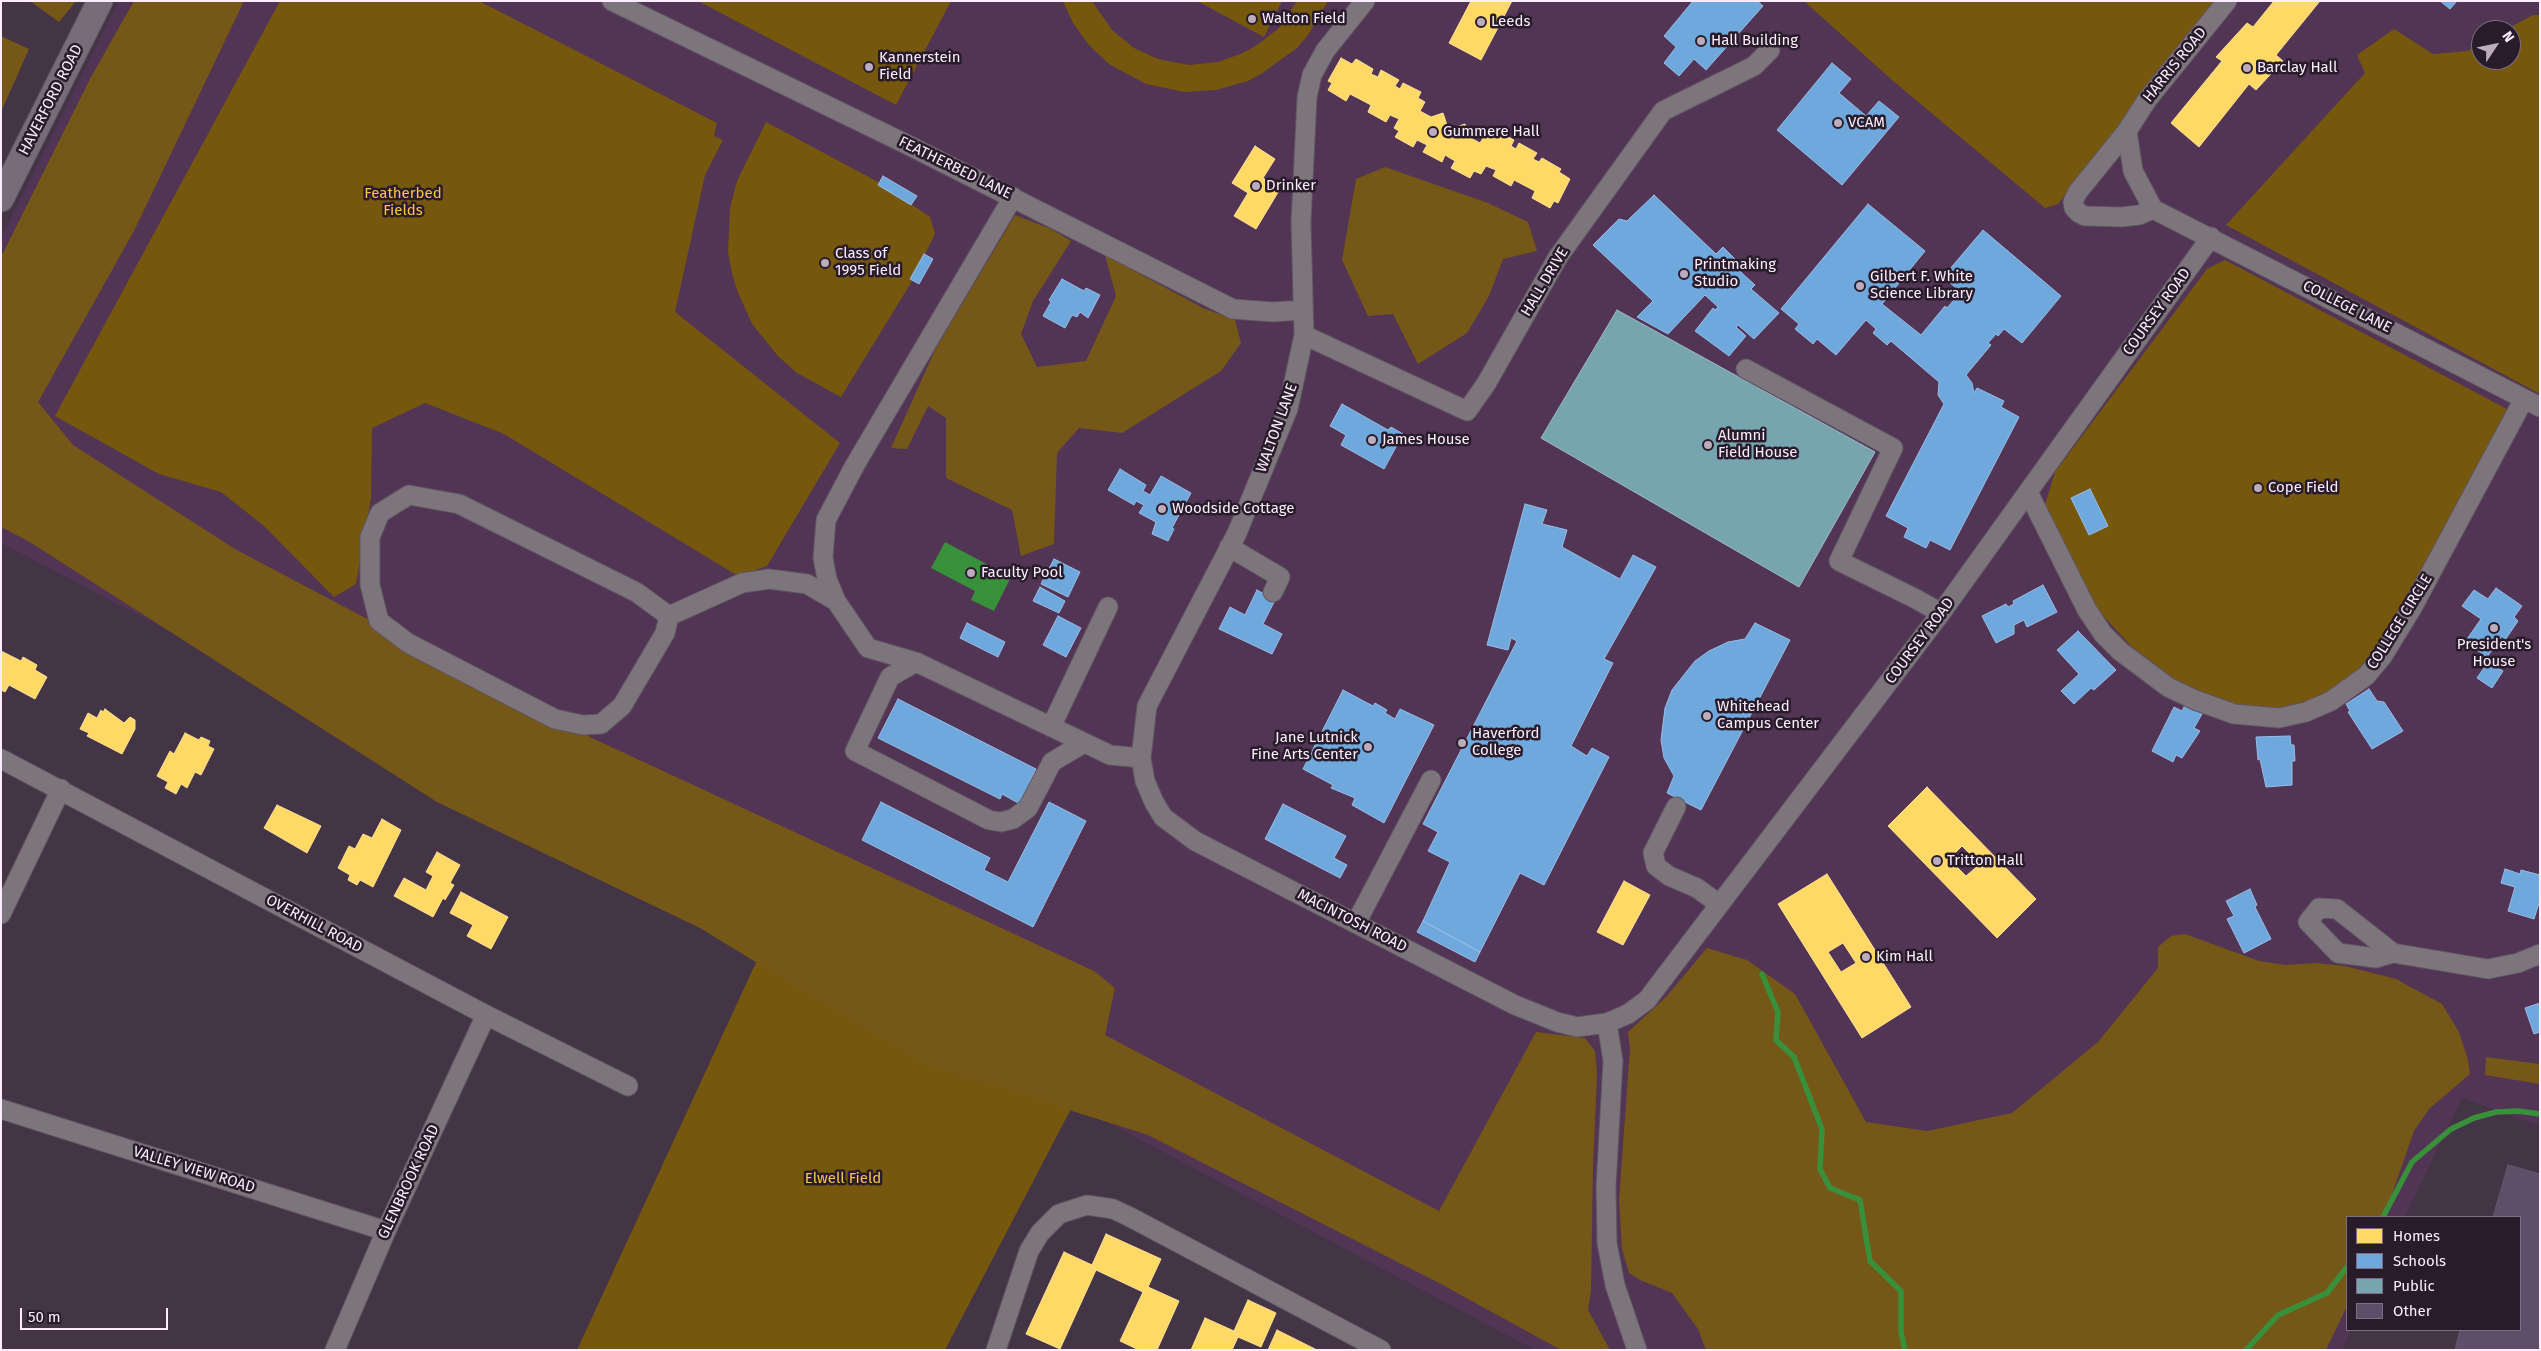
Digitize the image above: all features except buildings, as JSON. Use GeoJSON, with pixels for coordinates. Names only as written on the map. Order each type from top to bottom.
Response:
{"type":"FeatureCollection","features":[{"type":"Feature","properties":{"kind":"main road","name":"HAVERFORD ROAD"},"geometry":{"type":"LineString","coordinates":[[1,199],[100,1]]}},
{"type":"Feature","properties":{"kind":"street","name":"FEATHERBED LANE"},"geometry":{"type":"LineString","coordinates":[[612,1],[1013,197],[1233,309],[1273,312],[1303,310]]}},
{"type":"Feature","properties":{"kind":"street","name":"WALTON LANE"},"geometry":{"type":"LineString","coordinates":[[1141,758],[1147,706],[1229,547],[1288,408],[1304,335],[1301,222],[1307,97],[1312,75],[1325,50],[1365,1]]}},
{"type":"Feature","properties":{"kind":"street","name":"HARRIS ROAD"},"geometry":{"type":"LineString","coordinates":[[2154,209],[2139,215],[2085,216],[2074,208],[2073,202],[2077,193],[2127,131],[2147,100],[2227,1]]}},
{"type":"Feature","properties":{"kind":"street","name":"HALL DRIVE"},"geometry":{"type":"LineString","coordinates":[[1304,335],[1468,411],[1486,384],[1558,258],[1663,111],[1754,66],[1770,50]]}},
{"type":"Feature","properties":{"kind":"street"},"geometry":{"type":"LineString","coordinates":[[2127,131],[2133,172],[2154,209]]}},
{"type":"Feature","properties":{"kind":"street"},"geometry":{"type":"LineString","coordinates":[[1013,197],[855,465],[826,520],[822,558],[827,579],[836,601],[868,648],[916,662],[1110,756],[1141,758]]}},
{"type":"Feature","properties":{"kind":"street","name":"COLLEGE LANE"},"geometry":{"type":"LineString","coordinates":[[2154,209],[2532,403]]}},
{"type":"Feature","properties":{"kind":"street","name":"COURSEY ROAD"},"geometry":{"type":"LineString","coordinates":[[1607,1023],[1628,1014],[1647,1000],[1941,613],[2211,237]]}},
{"type":"Feature","properties":{"kind":"street"},"geometry":{"type":"LineString","coordinates":[[1746,369],[1893,448],[1850,543],[1839,562],[1941,613]]}},
{"type":"Feature","properties":{"kind":"street","name":"COLLEGE CIRCLE"},"geometry":{"type":"LineString","coordinates":[[2028,492],[2087,610],[2103,634],[2120,651],[2168,687],[2195,700],[2234,714],[2279,718],[2306,712],[2331,701],[2366,676],[2382,657],[2532,403]]}},
{"type":"Feature","properties":{"kind":"street"},"geometry":{"type":"LineString","coordinates":[[409,495],[459,504],[636,592],[668,616],[665,633],[622,706],[601,724],[583,725],[555,719],[408,643],[379,621],[370,585],[370,537],[380,513],[409,495]]}},
{"type":"Feature","properties":{"kind":"street"},"geometry":{"type":"LineString","coordinates":[[1229,547],[1280,577],[1273,592]]}},
{"type":"Feature","properties":{"kind":"street"},"geometry":{"type":"LineString","coordinates":[[668,616],[742,583],[770,579],[807,584],[836,601]]}},
{"type":"Feature","properties":{"kind":"street"},"geometry":{"type":"LineString","coordinates":[[1050,727],[1108,607]]}},
{"type":"Feature","properties":{"kind":"street"},"geometry":{"type":"LineString","coordinates":[[916,662],[890,677],[855,751],[989,820],[1001,822],[1014,818],[1028,808],[1052,762],[1084,743]]}},
{"type":"Feature","properties":{"kind":"street","name":"MACINTOSH ROAD"},"geometry":{"type":"LineString","coordinates":[[1141,758],[1144,781],[1163,817],[1177,829],[1230,860],[1539,1016],[1577,1027],[1607,1023]]}},
{"type":"Feature","properties":{"kind":"street","name":"OVERHILL ROAD"},"geometry":{"type":"LineString","coordinates":[[1,759],[486,1015],[628,1086]]}},
{"type":"Feature","properties":{"kind":"street"},"geometry":{"type":"LineString","coordinates":[[1356,923],[1431,780]]}},
{"type":"Feature","properties":{"kind":"street"},"geometry":{"type":"LineString","coordinates":[[1,914],[60,789]]}},
{"type":"Feature","properties":{"kind":"street"},"geometry":{"type":"LineString","coordinates":[[1676,807],[1653,853],[1656,866],[1669,876],[1697,888],[1719,904]]}},
{"type":"Feature","properties":{"kind":"street"},"geometry":{"type":"LineString","coordinates":[[2393,953],[2488,969],[2518,964],[2540,954]]}},
{"type":"Feature","properties":{"kind":"street","name":"GLENBROOK ROAD"},"geometry":{"type":"LineString","coordinates":[[335,1350],[386,1231],[486,1015]]}},
{"type":"Feature","properties":{"kind":"street"},"geometry":{"type":"LineString","coordinates":[[1607,1023],[1613,1061],[1606,1186],[1607,1243],[1615,1285],[1637,1350]]}},
{"type":"Feature","properties":{"kind":"street","name":"VALLEY VIEW ROAD"},"geometry":{"type":"LineString","coordinates":[[1,1109],[386,1231]]}},
{"type":"Feature","properties":{"kind":"street"},"geometry":{"type":"LineString","coordinates":[[996,1350],[1029,1251],[1040,1233],[1059,1214],[1087,1205],[1113,1209],[1130,1217],[1381,1350]]}},
{"type":"Feature","properties":{"kind":"shaded area"},"geometry":{"type":"Polygon","coordinates":[[[30,1],[76,1],[59,22],[30,1]]]}},
{"type":"Feature","properties":{"kind":"shaded area","name":"Haverford College"},"geometry":{"type":"Polygon","coordinates":[[[119,1],[2540,1],[2540,1126],[2462,1098],[2405,1216],[2346,1216],[2346,1331],[2351,1331],[2342,1350],[1535,1350],[1075,1105],[1,543],[1,238],[119,1]]]}},
{"type":"Feature","properties":{"kind":"shaded area"},"geometry":{"type":"Polygon","coordinates":[[[134,1],[244,1],[134,231],[38,402],[73,445],[235,549],[592,738],[1094,971],[1115,988],[1105,1035],[1439,1211],[1536,1032],[1585,1038],[1595,1051],[1597,1074],[1591,1291],[1588,1310],[1610,1350],[1561,1350],[1439,1283],[1148,1135],[921,1063],[700,928],[437,802],[28,541],[1,527],[1,257],[91,77],[134,1]]]}},
{"type":"Feature","properties":{"kind":"shaded area"},"geometry":{"type":"Polygon","coordinates":[[[1,36],[29,49],[1,112],[1,36]]]}},
{"type":"Feature","properties":{"kind":"shaded area"},"geometry":{"type":"Polygon","coordinates":[[[1385,167],[1488,203],[1528,222],[1537,251],[1503,259],[1489,296],[1467,333],[1418,364],[1393,314],[1368,316],[1342,260],[1356,179],[1385,167]]]}},
{"type":"Feature","properties":{"kind":"shaded area"},"geometry":{"type":"Polygon","coordinates":[[[1015,215],[1051,229],[1071,241],[1033,301],[1021,334],[1037,367],[1086,361],[1116,296],[1105,255],[1203,308],[1235,320],[1241,343],[1221,371],[1122,433],[1079,428],[1057,453],[1054,544],[1021,556],[1012,510],[946,478],[946,418],[928,406],[907,449],[891,448],[935,350],[1015,215]]]}},
{"type":"Feature","properties":{"kind":"shaded area","name":"Faculty Pool"},"geometry":{"type":"Polygon","coordinates":[[[945,542],[1011,577],[994,611],[971,600],[975,591],[931,568],[945,542]]]}},
{"type":"Feature","properties":{"kind":"shaded area"},"geometry":{"type":"Polygon","coordinates":[[[2185,934],[2259,961],[2285,965],[2316,963],[2345,966],[2396,979],[2442,1004],[2459,1032],[2468,1060],[2470,1074],[2429,1109],[2414,1131],[2384,1216],[2346,1216],[2346,1308],[2326,1350],[1706,1350],[1698,1329],[1672,1293],[1640,1280],[1629,1273],[1622,1249],[1619,1200],[1630,1048],[1628,1032],[1666,997],[1707,948],[1747,960],[1795,994],[1866,1122],[1927,1131],[2012,1113],[2098,1042],[2158,968],[2158,947],[2171,936],[2185,934]]]}},
{"type":"Feature","properties":{"kind":"shaded area"},"geometry":{"type":"Polygon","coordinates":[[[2486,1057],[2540,1064],[2540,1084],[2485,1075],[2486,1057]]]}},
{"type":"Feature","properties":{"kind":"green space","name":"Featherbed Fields"},"geometry":{"type":"Polygon","coordinates":[[[280,1],[479,1],[717,123],[714,136],[723,140],[705,175],[675,312],[840,443],[767,566],[738,576],[504,434],[425,403],[372,428],[371,498],[356,584],[334,597],[264,526],[221,492],[159,474],[55,416],[280,1]]]}},
{"type":"Feature","properties":{"kind":"green space","name":"Kannerstein Field"},"geometry":{"type":"Polygon","coordinates":[[[698,1],[951,1],[896,105],[698,1]]]}},
{"type":"Feature","properties":{"kind":"green space"},"geometry":{"type":"Polygon","coordinates":[[[1063,1],[1092,1],[1112,30],[1134,48],[1158,59],[1189,65],[1218,62],[1243,53],[1257,45],[1279,28],[1297,1],[1328,1],[1308,35],[1297,48],[1261,74],[1248,81],[1216,90],[1184,92],[1146,84],[1109,64],[1089,45],[1073,23],[1063,1]]]}},
{"type":"Feature","properties":{"kind":"green space","name":"Walton Field"},"geometry":{"type":"Polygon","coordinates":[[[1197,1],[1282,1],[1264,37],[1197,1]]]}},
{"type":"Feature","properties":{"kind":"green space"},"geometry":{"type":"Polygon","coordinates":[[[1804,1],[2217,1],[2058,204],[2045,208],[1892,80],[1804,1]]]}},
{"type":"Feature","properties":{"kind":"green space"},"geometry":{"type":"Polygon","coordinates":[[[2533,15],[2540,15],[2540,394],[2226,225],[2365,73],[2357,55],[2394,29],[2433,54],[2467,51],[2471,49],[2471,70],[2521,70],[2521,21],[2533,15]]]}},
{"type":"Feature","properties":{"kind":"green space","name":"Class of 1995 Field"},"geometry":{"type":"Polygon","coordinates":[[[766,122],[880,183],[930,217],[935,234],[909,286],[841,397],[797,373],[778,356],[752,324],[737,290],[732,273],[728,252],[730,208],[737,181],[766,122]]]}},
{"type":"Feature","properties":{"kind":"green space","name":"Cope Field"},"geometry":{"type":"Polygon","coordinates":[[[2225,260],[2507,409],[2391,631],[2360,672],[2317,698],[2277,709],[2226,704],[2173,678],[2131,646],[2098,610],[2069,558],[2045,505],[2055,472],[2207,269],[2225,260]]]}},
{"type":"Feature","properties":{"kind":"green space","name":"Elwell Field"},"geometry":{"type":"Polygon","coordinates":[[[765,943],[1073,1105],[945,1350],[577,1350],[765,943]]]}},
{"type":"Feature","properties":{"kind":"waterway"},"geometry":{"type":"LineString","coordinates":[[1762,974],[1778,1012],[1776,1040],[1794,1057],[1822,1129],[1820,1169],[1830,1188],[1860,1200],[1870,1261],[1901,1291],[1901,1332],[1905,1350]]}},
{"type":"Feature","properties":{"kind":"waterway"},"geometry":{"type":"LineString","coordinates":[[2384,1216],[2412,1162],[2451,1129],[2474,1118],[2496,1112],[2518,1111],[2540,1114]]}},
{"type":"Feature","properties":{"kind":"waterway"},"geometry":{"type":"LineString","coordinates":[[2246,1350],[2278,1315],[2327,1293],[2346,1268]]}},
{"type":"Feature","properties":{"kind":"place","name":"Walton Field"},"geometry":{"type":"Point","coordinates":[1252,19]}},
{"type":"Feature","properties":{"kind":"place","name":"Leeds"},"geometry":{"type":"Point","coordinates":[1481,22]}},
{"type":"Feature","properties":{"kind":"place","name":"Hall Building"},"geometry":{"type":"Point","coordinates":[1701,41]}},
{"type":"Feature","properties":{"kind":"place","name":"Kannerstein Field"},"geometry":{"type":"Point","coordinates":[869,67]}},
{"type":"Feature","properties":{"kind":"place","name":"Barclay Hall"},"geometry":{"type":"Point","coordinates":[2247,68]}},
{"type":"Feature","properties":{"kind":"place","name":"VCAM"},"geometry":{"type":"Point","coordinates":[1838,123]}},
{"type":"Feature","properties":{"kind":"place","name":"Gummere Hall"},"geometry":{"type":"Point","coordinates":[1433,132]}},
{"type":"Feature","properties":{"kind":"place","name":"Drinker"},"geometry":{"type":"Point","coordinates":[1256,186]}},
{"type":"Feature","properties":{"kind":"place","name":"Class of 1995 Field"},"geometry":{"type":"Point","coordinates":[825,263]}},
{"type":"Feature","properties":{"kind":"place","name":"Printmaking Studio"},"geometry":{"type":"Point","coordinates":[1684,274]}},
{"type":"Feature","properties":{"kind":"place","name":"Gilbert F. White Science Library"},"geometry":{"type":"Point","coordinates":[1860,286]}},
{"type":"Feature","properties":{"kind":"place","name":"James House"},"geometry":{"type":"Point","coordinates":[1372,440]}},
{"type":"Feature","properties":{"kind":"place","name":"Alumni Field House"},"geometry":{"type":"Point","coordinates":[1708,445]}},
{"type":"Feature","properties":{"kind":"place","name":"Cope Field"},"geometry":{"type":"Point","coordinates":[2258,488]}},
{"type":"Feature","properties":{"kind":"place","name":"Woodside Cottage"},"geometry":{"type":"Point","coordinates":[1162,509]}},
{"type":"Feature","properties":{"kind":"place","name":"Faculty Pool"},"geometry":{"type":"Point","coordinates":[971,573]}},
{"type":"Feature","properties":{"kind":"place","name":"President's House"},"geometry":{"type":"Point","coordinates":[2494,628]}},
{"type":"Feature","properties":{"kind":"place","name":"Whitehead Campus Center"},"geometry":{"type":"Point","coordinates":[1707,716]}},
{"type":"Feature","properties":{"kind":"place","name":"Haverford College"},"geometry":{"type":"Point","coordinates":[1462,743]}},
{"type":"Feature","properties":{"kind":"place","name":"Jane Lutnick Fine Arts Center"},"geometry":{"type":"Point","coordinates":[1368,747]}},
{"type":"Feature","properties":{"kind":"place","name":"Tritton Hall"},"geometry":{"type":"Point","coordinates":[1937,861]}},
{"type":"Feature","properties":{"kind":"place","name":"Kim Hall"},"geometry":{"type":"Point","coordinates":[1866,957]}}]}
